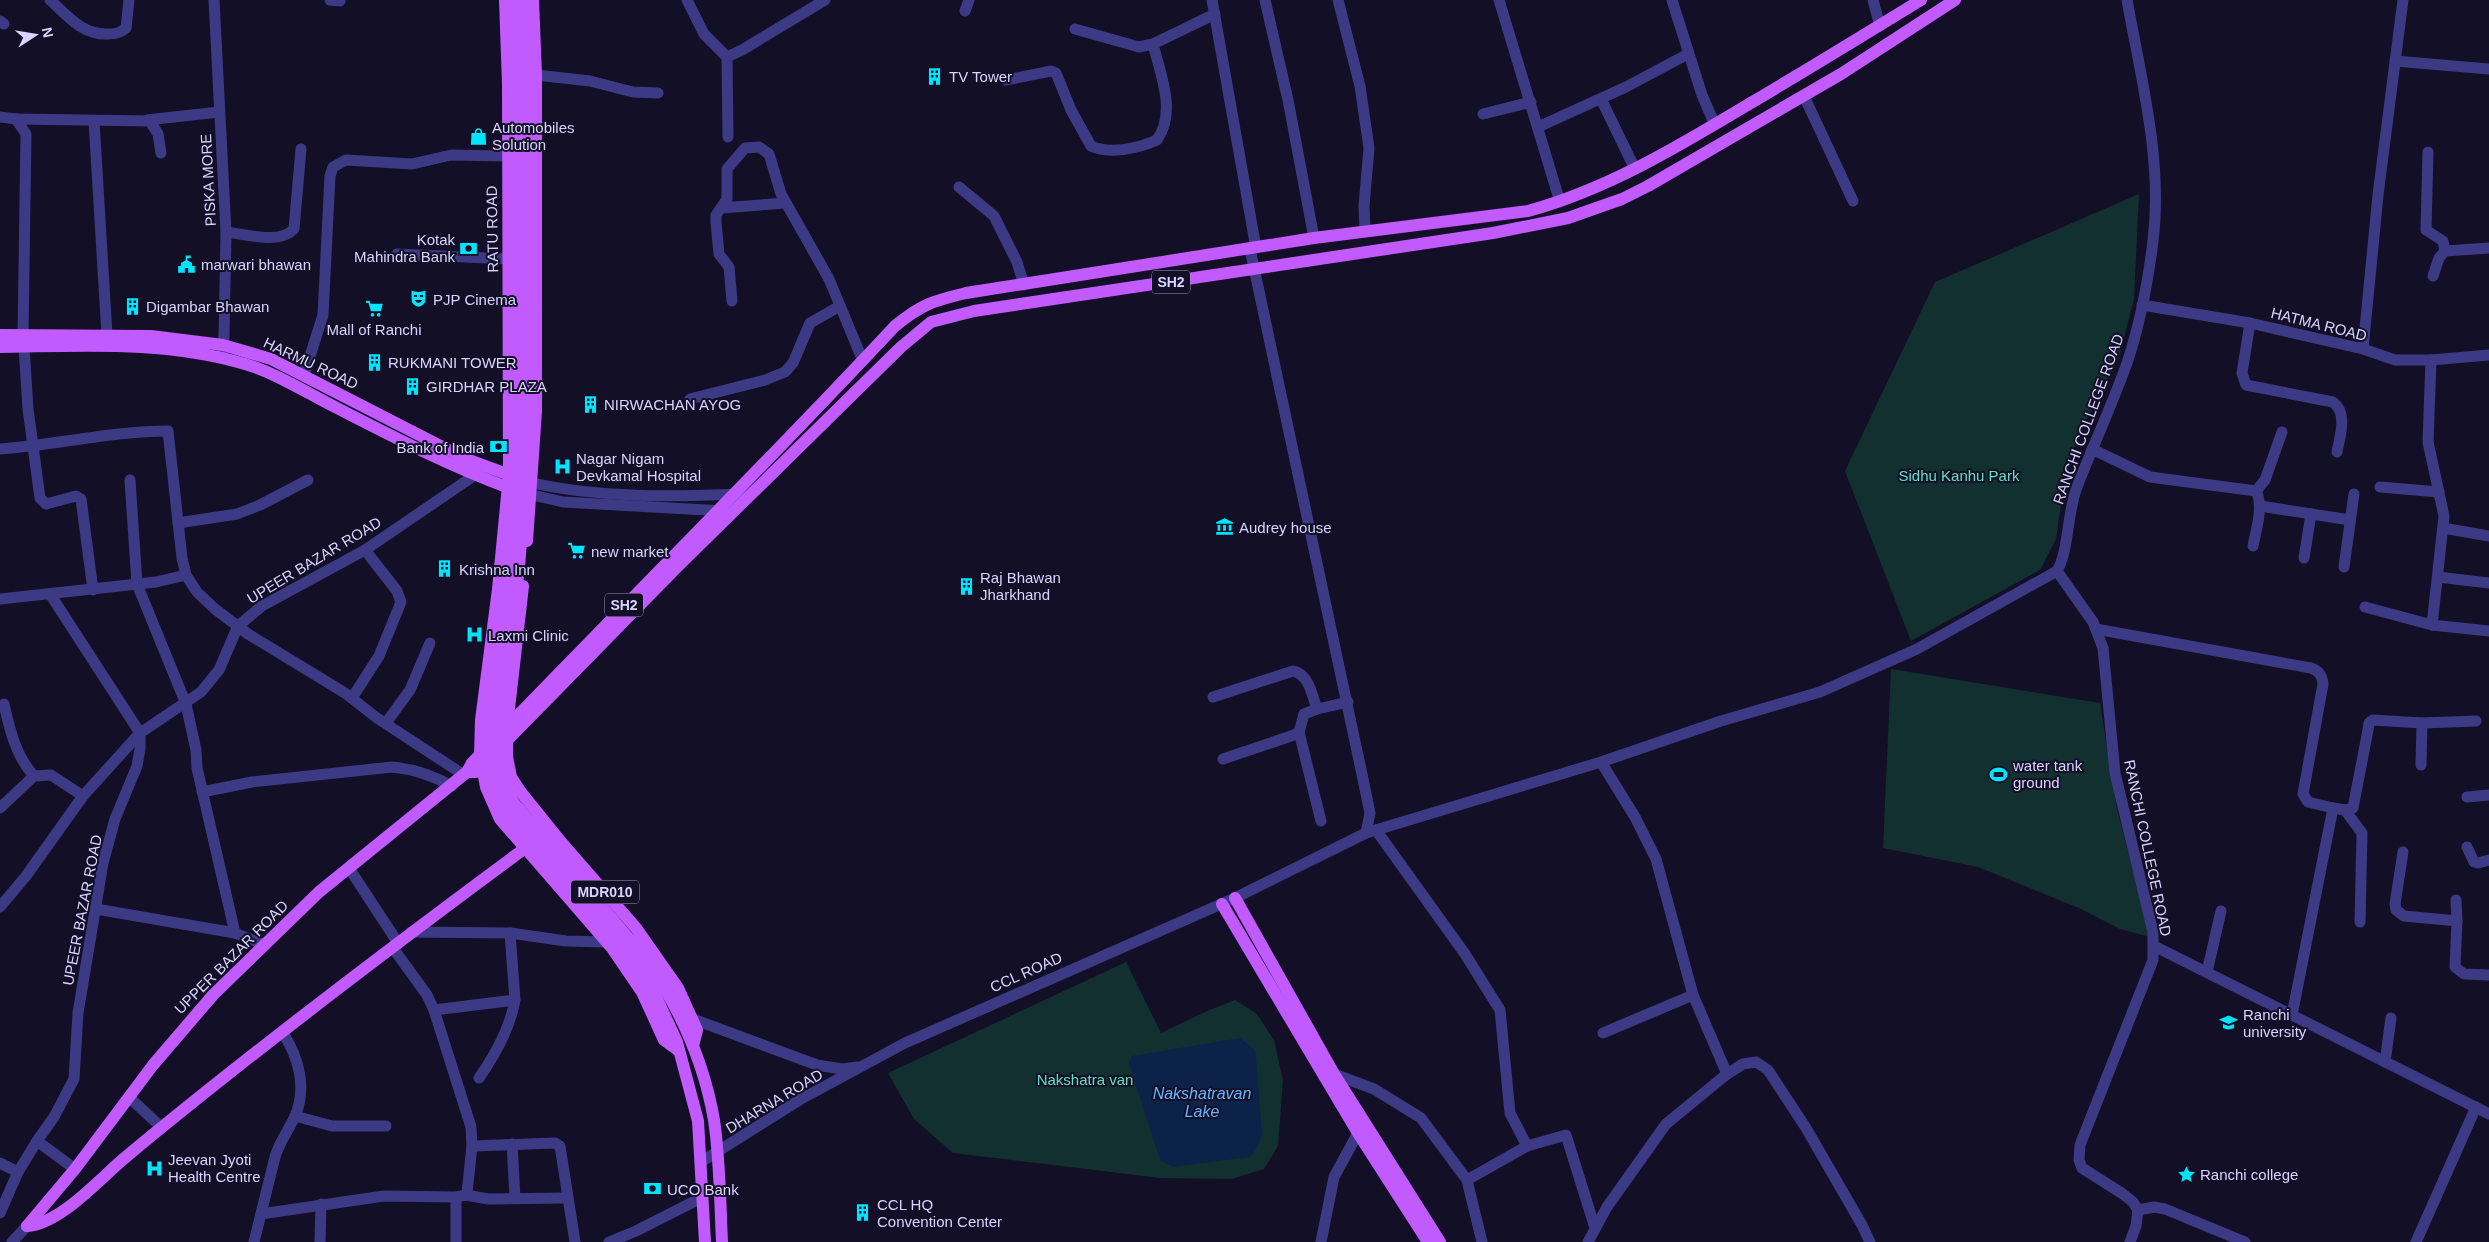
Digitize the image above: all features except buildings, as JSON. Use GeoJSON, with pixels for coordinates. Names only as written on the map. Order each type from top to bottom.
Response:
{"type":"FeatureCollection","features":[{"type":"Feature","properties":{"kind":"main road","name":"RATU ROAD"},"geometry":{"type":"LineString","coordinates":[[505,0],[508,84],[509,482]]}},
{"type":"Feature","properties":{"kind":"main road"},"geometry":{"type":"LineString","coordinates":[[516,0],[519,217],[519,447],[508,574],[489,736],[490,762],[493,780],[505,807],[641,962],[679,1051],[698,1122],[705,1242]]}},
{"type":"Feature","properties":{"kind":"main road"},"geometry":{"type":"LineString","coordinates":[[526,0],[529,217],[528,448],[519,568],[499,727],[500,767],[513,802],[673,1002],[693,1046],[714,1118],[718,1153],[722,1242]]}},
{"type":"Feature","properties":{"kind":"main road"},"geometry":{"type":"LineString","coordinates":[[532,489],[536,411],[536,75],[533,0]]}},
{"type":"Feature","properties":{"kind":"main road","name":"SH2"},"geometry":{"type":"LineString","coordinates":[[507,726],[716,511],[788,441],[895,326],[930,302],[1314,238],[1528,211],[1560,202],[1596,189],[1635,169],[1880,26],[1921,0]]}},
{"type":"Feature","properties":{"kind":"main road","name":"SH2"},"geometry":{"type":"LineString","coordinates":[[507,743],[751,494],[901,347],[931,322],[974,311],[1501,232],[1568,218],[1622,199],[1648,186],[1804,96],[1955,0]]}},
{"type":"Feature","properties":{"kind":"main road","name":"HARMU ROAD"},"geometry":{"type":"LineString","coordinates":[[0,335],[23,341],[194,353],[222,351],[247,365],[288,382],[475,475],[532,489]]}},
{"type":"Feature","properties":{"kind":"main road","name":"HARMU ROAD"},"geometry":{"type":"LineString","coordinates":[[0,347],[23,341],[107,335],[151,336],[271,359],[509,482]]}},
{"type":"Feature","properties":{"kind":"main road","name":"MDR010"},"geometry":{"type":"LineString","coordinates":[[509,482],[481,720],[481,761],[486,787],[493,807],[524,848],[606,942],[642,992],[664,1040],[679,1051]]}},
{"type":"Feature","properties":{"kind":"main road","name":"MDR010"},"geometry":{"type":"LineString","coordinates":[[532,489],[507,726],[508,766],[520,791],[636,928],[678,988],[696,1030],[693,1046]]}},
{"type":"Feature","properties":{"kind":"main road","name":"UPPER BAZAR ROAD"},"geometry":{"type":"LineString","coordinates":[[24,1233],[153,1065],[213,995],[319,892],[466,774],[476,772],[481,761],[507,726]]}},
{"type":"Feature","properties":{"kind":"main road","name":"UPPER BAZAR ROAD"},"geometry":{"type":"LineString","coordinates":[[481,761],[507,743]]}},
{"type":"Feature","properties":{"kind":"main road"},"geometry":{"type":"LineString","coordinates":[[24,1233],[75,1202],[105,1174],[215,1084],[283,1033],[338,987],[524,848]]}},
{"type":"Feature","properties":{"kind":"main road"},"geometry":{"type":"LineString","coordinates":[[1235,898],[1334,1074],[1363,1131],[1440,1242]]}},
{"type":"Feature","properties":{"kind":"main road"},"geometry":{"type":"LineString","coordinates":[[1222,904],[1363,1131],[1428,1242]]}},
{"type":"Feature","properties":{"kind":"street"},"geometry":{"type":"LineString","coordinates":[[50,0],[84,30],[96,34],[116,34],[126,28],[129,0]]}},
{"type":"Feature","properties":{"kind":"street","name":"PISKA MORE"},"geometry":{"type":"LineString","coordinates":[[214,0],[226,232],[222,351]]}},
{"type":"Feature","properties":{"kind":"street"},"geometry":{"type":"LineString","coordinates":[[330,0],[340,1]]}},
{"type":"Feature","properties":{"kind":"street"},"geometry":{"type":"LineString","coordinates":[[687,0],[704,34],[727,57],[728,137]]}},
{"type":"Feature","properties":{"kind":"street"},"geometry":{"type":"LineString","coordinates":[[727,57],[825,0]]}},
{"type":"Feature","properties":{"kind":"street"},"geometry":{"type":"LineString","coordinates":[[1212,0],[1255,268],[1348,702],[1370,813],[1371,831],[1465,954],[1500,1010],[1510,1112],[1527,1146]]}},
{"type":"Feature","properties":{"kind":"street"},"geometry":{"type":"LineString","coordinates":[[1265,0],[1288,100],[1314,238]]}},
{"type":"Feature","properties":{"kind":"street"},"geometry":{"type":"LineString","coordinates":[[1338,0],[1360,86],[1368,148],[1364,206],[1365,231]]}},
{"type":"Feature","properties":{"kind":"street"},"geometry":{"type":"LineString","coordinates":[[1499,0],[1560,202]]}},
{"type":"Feature","properties":{"kind":"street"},"geometry":{"type":"LineString","coordinates":[[1672,0],[1688,54],[1714,124]]}},
{"type":"Feature","properties":{"kind":"street"},"geometry":{"type":"LineString","coordinates":[[1873,0],[1880,26]]}},
{"type":"Feature","properties":{"kind":"street","name":"RANCHI COLLEGE ROAD"},"geometry":{"type":"LineString","coordinates":[[2127,0],[2153,162],[2153,240],[2142,305],[2126,363],[2071,502],[2063,556],[2057,571],[2096,629],[2103,648],[2115,773],[2153,932],[2154,946],[2153,960],[2079,1152],[2082,1168],[2123,1194],[2133,1202],[2138,1210]]}},
{"type":"Feature","properties":{"kind":"street"},"geometry":{"type":"LineString","coordinates":[[2363,349],[2403,0]]}},
{"type":"Feature","properties":{"kind":"street"},"geometry":{"type":"LineString","coordinates":[[1075,29],[1133,46],[1153,44],[1215,14]]}},
{"type":"Feature","properties":{"kind":"street"},"geometry":{"type":"LineString","coordinates":[[1006,80],[1051,71],[1056,73],[1071,110],[1091,146],[1106,150],[1139,146],[1157,140],[1164,126],[1167,114],[1153,44]]}},
{"type":"Feature","properties":{"kind":"street"},"geometry":{"type":"LineString","coordinates":[[1538,127],[1688,54]]}},
{"type":"Feature","properties":{"kind":"street"},"geometry":{"type":"LineString","coordinates":[[2395,61],[2489,69]]}},
{"type":"Feature","properties":{"kind":"street"},"geometry":{"type":"LineString","coordinates":[[536,75],[590,81],[633,92],[658,93]]}},
{"type":"Feature","properties":{"kind":"street"},"geometry":{"type":"LineString","coordinates":[[1804,96],[1853,201]]}},
{"type":"Feature","properties":{"kind":"street"},"geometry":{"type":"LineString","coordinates":[[1601,98],[1635,169]]}},
{"type":"Feature","properties":{"kind":"street"},"geometry":{"type":"LineString","coordinates":[[1483,114],[1531,102]]}},
{"type":"Feature","properties":{"kind":"street"},"geometry":{"type":"LineString","coordinates":[[0,117],[94,121],[145,120],[220,112]]}},
{"type":"Feature","properties":{"kind":"street"},"geometry":{"type":"LineString","coordinates":[[16,119],[24,128],[26,148],[23,341],[28,409],[40,498],[43,502],[51,503],[76,496],[81,499],[93,590]]}},
{"type":"Feature","properties":{"kind":"street"},"geometry":{"type":"LineString","coordinates":[[145,120],[154,125],[161,152]]}},
{"type":"Feature","properties":{"kind":"street"},"geometry":{"type":"LineString","coordinates":[[94,121],[107,335]]}},
{"type":"Feature","properties":{"kind":"street"},"geometry":{"type":"LineString","coordinates":[[732,300],[729,267],[718,249],[716,215],[727,199],[726,169],[740,151],[750,146],[765,149],[769,154],[786,203],[820,261],[862,361]]}},
{"type":"Feature","properties":{"kind":"street"},"geometry":{"type":"LineString","coordinates":[[226,232],[280,236],[290,233],[294,229],[301,150]]}},
{"type":"Feature","properties":{"kind":"street"},"geometry":{"type":"LineString","coordinates":[[2428,152],[2426,230],[2443,241],[2446,251]]}},
{"type":"Feature","properties":{"kind":"street"},"geometry":{"type":"LineString","coordinates":[[304,375],[323,314],[330,176],[333,167],[346,160],[412,164],[451,155],[507,156]]}},
{"type":"Feature","properties":{"kind":"street"},"geometry":{"type":"LineString","coordinates":[[959,187],[994,216],[1017,262],[1024,285]]}},
{"type":"Feature","properties":{"kind":"street"},"geometry":{"type":"LineString","coordinates":[[721,208],[786,203]]}},
{"type":"Feature","properties":{"kind":"street"},"geometry":{"type":"LineString","coordinates":[[2432,276],[2440,258],[2446,251],[2489,248]]}},
{"type":"Feature","properties":{"kind":"street"},"geometry":{"type":"LineString","coordinates":[[397,254],[509,259]]}},
{"type":"Feature","properties":{"kind":"street","name":"HATMA ROAD"},"geometry":{"type":"LineString","coordinates":[[2142,305],[2250,323],[2363,349],[2395,360],[2431,360],[2489,355]]}},
{"type":"Feature","properties":{"kind":"street"},"geometry":{"type":"LineString","coordinates":[[690,399],[765,380],[785,372],[793,363],[810,323],[840,306]]}},
{"type":"Feature","properties":{"kind":"street"},"geometry":{"type":"LineString","coordinates":[[2250,323],[2242,373],[2246,385],[2332,402],[2339,407],[2342,416],[2337,452]]}},
{"type":"Feature","properties":{"kind":"street"},"geometry":{"type":"LineString","coordinates":[[2431,360],[2428,442],[2444,516],[2432,625]]}},
{"type":"Feature","properties":{"kind":"street"},"geometry":{"type":"LineString","coordinates":[[0,449],[138,431],[168,431],[186,575],[198,592],[238,626],[352,698],[386,723],[466,774]]}},
{"type":"Feature","properties":{"kind":"street"},"geometry":{"type":"LineString","coordinates":[[2256,492],[2265,480],[2282,432]]}},
{"type":"Feature","properties":{"kind":"street"},"geometry":{"type":"LineString","coordinates":[[2092,449],[2150,477],[2256,492]]}},
{"type":"Feature","properties":{"kind":"street","name":"UPEER BAZAR ROAD"},"geometry":{"type":"LineString","coordinates":[[0,1213],[18,1172],[54,1117],[74,1079],[78,1013],[103,863],[115,820],[137,766],[140,733],[186,704],[201,692],[219,670],[238,626],[262,606],[365,550],[475,475]]}},
{"type":"Feature","properties":{"kind":"street"},"geometry":{"type":"LineString","coordinates":[[130,480],[137,584],[186,704],[202,792],[235,933]]}},
{"type":"Feature","properties":{"kind":"street"},"geometry":{"type":"LineString","coordinates":[[178,523],[237,514],[260,505],[308,480]]}},
{"type":"Feature","properties":{"kind":"street"},"geometry":{"type":"LineString","coordinates":[[2380,487],[2439,492]]}},
{"type":"Feature","properties":{"kind":"street"},"geometry":{"type":"LineString","coordinates":[[532,489],[625,495],[751,494]]}},
{"type":"Feature","properties":{"kind":"street"},"geometry":{"type":"LineString","coordinates":[[532,489],[563,502],[596,506],[733,512]]}},
{"type":"Feature","properties":{"kind":"street"},"geometry":{"type":"LineString","coordinates":[[2253,546],[2260,506],[2259,497],[2256,492]]}},
{"type":"Feature","properties":{"kind":"street"},"geometry":{"type":"LineString","coordinates":[[2344,566],[2354,494]]}},
{"type":"Feature","properties":{"kind":"street"},"geometry":{"type":"LineString","coordinates":[[2260,506],[2350,520]]}},
{"type":"Feature","properties":{"kind":"street"},"geometry":{"type":"LineString","coordinates":[[2304,558],[2311,514]]}},
{"type":"Feature","properties":{"kind":"street"},"geometry":{"type":"LineString","coordinates":[[2443,528],[2489,536]]}},
{"type":"Feature","properties":{"kind":"street"},"geometry":{"type":"LineString","coordinates":[[352,698],[379,656],[401,602],[396,591],[365,550]]}},
{"type":"Feature","properties":{"kind":"street","name":"CCL ROAD"},"geometry":{"type":"LineString","coordinates":[[692,1019],[817,1065],[842,1069],[863,1067],[912,1040],[1222,904],[1371,831],[1600,762],[1720,720],[1820,692],[1851,680],[1917,649],[2057,571]]}},
{"type":"Feature","properties":{"kind":"street"},"geometry":{"type":"LineString","coordinates":[[0,599],[156,582],[186,575]]}},
{"type":"Feature","properties":{"kind":"street"},"geometry":{"type":"LineString","coordinates":[[2438,577],[2489,582]]}},
{"type":"Feature","properties":{"kind":"street"},"geometry":{"type":"LineString","coordinates":[[0,907],[26,876],[83,796],[140,733],[50,594]]}},
{"type":"Feature","properties":{"kind":"street"},"geometry":{"type":"LineString","coordinates":[[2365,607],[2432,625],[2489,631]]}},
{"type":"Feature","properties":{"kind":"street"},"geometry":{"type":"LineString","coordinates":[[2096,629],[2318,671],[2322,676],[2323,684],[2303,794],[2308,802],[2333,808],[2345,810],[2353,808],[2369,723],[2378,719],[2422,723],[2476,720]]}},
{"type":"Feature","properties":{"kind":"street"},"geometry":{"type":"LineString","coordinates":[[386,723],[410,690],[430,643]]}},
{"type":"Feature","properties":{"kind":"street"},"geometry":{"type":"LineString","coordinates":[[1212,697],[1293,671],[1300,673],[1305,678],[1316,709]]}},
{"type":"Feature","properties":{"kind":"street"},"geometry":{"type":"LineString","coordinates":[[1321,821],[1299,732],[1304,714],[1316,709],[1348,702]]}},
{"type":"Feature","properties":{"kind":"street"},"geometry":{"type":"LineString","coordinates":[[4,704],[10,730],[23,764],[34,776]]}},
{"type":"Feature","properties":{"kind":"street"},"geometry":{"type":"LineString","coordinates":[[2421,765],[2422,723]]}},
{"type":"Feature","properties":{"kind":"street"},"geometry":{"type":"LineString","coordinates":[[1223,758],[1299,732]]}},
{"type":"Feature","properties":{"kind":"street"},"geometry":{"type":"LineString","coordinates":[[1600,762],[1635,817],[1656,859],[1694,995],[1727,1074]]}},
{"type":"Feature","properties":{"kind":"street"},"geometry":{"type":"LineString","coordinates":[[202,792],[252,782],[392,767],[430,774],[452,786]]}},
{"type":"Feature","properties":{"kind":"street"},"geometry":{"type":"LineString","coordinates":[[0,808],[34,776],[51,774],[83,796]]}},
{"type":"Feature","properties":{"kind":"street"},"geometry":{"type":"LineString","coordinates":[[2467,797],[2489,795]]}},
{"type":"Feature","properties":{"kind":"street"},"geometry":{"type":"LineString","coordinates":[[2292,1015],[2333,808]]}},
{"type":"Feature","properties":{"kind":"street"},"geometry":{"type":"LineString","coordinates":[[2345,810],[2362,832],[2360,922]]}},
{"type":"Feature","properties":{"kind":"street"},"geometry":{"type":"LineString","coordinates":[[2467,847],[2474,862],[2478,863],[2489,860]]}},
{"type":"Feature","properties":{"kind":"street"},"geometry":{"type":"LineString","coordinates":[[2403,852],[2394,904],[2396,910],[2404,916],[2457,921]]}},
{"type":"Feature","properties":{"kind":"street"},"geometry":{"type":"LineString","coordinates":[[349,868],[427,995],[434,1010],[470,1121],[472,1146],[461,1196],[456,1242]]}},
{"type":"Feature","properties":{"kind":"street"},"geometry":{"type":"LineString","coordinates":[[2456,900],[2457,921],[2454,967],[2464,974],[2489,975]]}},
{"type":"Feature","properties":{"kind":"street"},"geometry":{"type":"LineString","coordinates":[[96,909],[235,933],[265,944]]}},
{"type":"Feature","properties":{"kind":"street"},"geometry":{"type":"LineString","coordinates":[[2207,972],[2220,911]]}},
{"type":"Feature","properties":{"kind":"street"},"geometry":{"type":"LineString","coordinates":[[411,932],[510,932],[566,940],[606,942]]}},
{"type":"Feature","properties":{"kind":"street"},"geometry":{"type":"LineString","coordinates":[[479,1078],[494,1057],[511,1019],[515,1000],[510,932]]}},
{"type":"Feature","properties":{"kind":"street"},"geometry":{"type":"LineString","coordinates":[[2154,946],[2489,1114]]}},
{"type":"Feature","properties":{"kind":"street"},"geometry":{"type":"LineString","coordinates":[[1603,1033],[1694,995]]}},
{"type":"Feature","properties":{"kind":"street"},"geometry":{"type":"LineString","coordinates":[[434,1010],[515,1000]]}},
{"type":"Feature","properties":{"kind":"street"},"geometry":{"type":"LineString","coordinates":[[2385,1062],[2391,1018]]}},
{"type":"Feature","properties":{"kind":"street"},"geometry":{"type":"LineString","coordinates":[[254,1242],[275,1156],[295,1116],[302,1095],[300,1071],[294,1049],[283,1033]]}},
{"type":"Feature","properties":{"kind":"street"},"geometry":{"type":"LineString","coordinates":[[1588,1242],[1607,1207],[1666,1124],[1727,1074],[1743,1064],[1756,1062],[1768,1070],[1806,1128],[1870,1242]]}},
{"type":"Feature","properties":{"kind":"street","name":"DHARNA ROAD"},"geometry":{"type":"LineString","coordinates":[[701,1162],[801,1099],[863,1067]]}},
{"type":"Feature","properties":{"kind":"street"},"geometry":{"type":"LineString","coordinates":[[1334,1074],[1374,1089],[1421,1118],[1467,1180],[1482,1242]]}},
{"type":"Feature","properties":{"kind":"street"},"geometry":{"type":"LineString","coordinates":[[129,1096],[162,1128]]}},
{"type":"Feature","properties":{"kind":"street"},"geometry":{"type":"LineString","coordinates":[[2416,1242],[2476,1107]]}},
{"type":"Feature","properties":{"kind":"street"},"geometry":{"type":"LineString","coordinates":[[295,1116],[332,1126],[386,1126]]}},
{"type":"Feature","properties":{"kind":"street"},"geometry":{"type":"LineString","coordinates":[[1321,1242],[1334,1176],[1363,1131]]}},
{"type":"Feature","properties":{"kind":"street"},"geometry":{"type":"LineString","coordinates":[[1467,1180],[1527,1146],[1566,1135],[1595,1228]]}},
{"type":"Feature","properties":{"kind":"street"},"geometry":{"type":"LineString","coordinates":[[37,1141],[75,1169]]}},
{"type":"Feature","properties":{"kind":"street"},"geometry":{"type":"LineString","coordinates":[[472,1146],[555,1143],[560,1146],[575,1242]]}},
{"type":"Feature","properties":{"kind":"street"},"geometry":{"type":"LineString","coordinates":[[512,1144],[515,1198]]}},
{"type":"Feature","properties":{"kind":"street"},"geometry":{"type":"LineString","coordinates":[[0,1163],[18,1172]]}},
{"type":"Feature","properties":{"kind":"street"},"geometry":{"type":"LineString","coordinates":[[261,1214],[384,1196],[567,1198]]}},
{"type":"Feature","properties":{"kind":"street"},"geometry":{"type":"LineString","coordinates":[[609,1242],[636,1231],[703,1197]]}},
{"type":"Feature","properties":{"kind":"street"},"geometry":{"type":"LineString","coordinates":[[320,1242],[321,1204]]}},
{"type":"Feature","properties":{"kind":"street"},"geometry":{"type":"LineString","coordinates":[[2130,1242],[2136,1226],[2138,1210],[2154,1207],[2165,1209],[2245,1242]]}},
{"type":"Feature","properties":{"kind":"street","name":"UPPER BAZAR ROAD"},"geometry":{"type":"LineString","coordinates":[[12,1242],[24,1233]]}},
{"type":"Feature","properties":{"kind":"green space","name":"Sidhu Kanhu Park"},"geometry":{"type":"Polygon","coordinates":[[[2139,194],[2134,299],[2119,357],[2086,421],[2067,464],[2056,539],[2040,570],[1911,641],[1845,471],[1935,282],[2139,194]]]}},
{"type":"Feature","properties":{"kind":"green space","name":"water tank ground"},"geometry":{"type":"Polygon","coordinates":[[[1891,669],[2100,703],[2117,809],[2150,937],[2120,929],[2079,908],[1978,867],[1883,848],[1891,669]]]}},
{"type":"Feature","properties":{"kind":"green space","name":"Nakshatra van"},"geometry":{"type":"Polygon","coordinates":[[[1126,962],[1161,1033],[1235,1000],[1256,1013],[1274,1040],[1283,1080],[1278,1146],[1264,1169],[1232,1179],[1160,1178],[953,1153],[914,1119],[888,1073],[1126,962]]]}},
{"type":"Feature","properties":{"kind":"water","name":"Nakshatravan Lake"},"geometry":{"type":"Polygon","coordinates":[[[1240,1038],[1255,1050],[1262,1135],[1255,1151],[1249,1157],[1173,1167],[1160,1160],[1129,1063],[1132,1056],[1240,1038]]]}},
{"type":"Feature","properties":{"kind":"place","name":"TV Tower"},"geometry":{"type":"Point","coordinates":[935,76]}},
{"type":"Feature","properties":{"kind":"place","name":"Automobiles Solution"},"geometry":{"type":"Point","coordinates":[478,136]}},
{"type":"Feature","properties":{"kind":"place","name":"Kotak Mahindra Bank"},"geometry":{"type":"Point","coordinates":[469,248]}},
{"type":"Feature","properties":{"kind":"place","name":"marwari bhawan"},"geometry":{"type":"Point","coordinates":[187,264]}},
{"type":"Feature","properties":{"kind":"place","name":"PJP Cinema"},"geometry":{"type":"Point","coordinates":[419,299]}},
{"type":"Feature","properties":{"kind":"place","name":"Digambar Bhawan"},"geometry":{"type":"Point","coordinates":[132,306]}},
{"type":"Feature","properties":{"kind":"place","name":"Mall of Ranchi"},"geometry":{"type":"Point","coordinates":[374,308]}},
{"type":"Feature","properties":{"kind":"place","name":"RUKMANI TOWER"},"geometry":{"type":"Point","coordinates":[374,362]}},
{"type":"Feature","properties":{"kind":"place","name":"GIRDHAR PLAZA"},"geometry":{"type":"Point","coordinates":[412,386]}},
{"type":"Feature","properties":{"kind":"place","name":"NIRWACHAN AYOG"},"geometry":{"type":"Point","coordinates":[590,404]}},
{"type":"Feature","properties":{"kind":"place","name":"Bank of India"},"geometry":{"type":"Point","coordinates":[498,447]}},
{"type":"Feature","properties":{"kind":"place","name":"Nagar Nigam Devkamal Hospital"},"geometry":{"type":"Point","coordinates":[562,467]}},
{"type":"Feature","properties":{"kind":"place","name":"Audrey house"},"geometry":{"type":"Point","coordinates":[1225,527]}},
{"type":"Feature","properties":{"kind":"place","name":"new market"},"geometry":{"type":"Point","coordinates":[577,551]}},
{"type":"Feature","properties":{"kind":"place","name":"Krishna Inn"},"geometry":{"type":"Point","coordinates":[445,569]}},
{"type":"Feature","properties":{"kind":"place","name":"Raj Bhawan Jharkhand"},"geometry":{"type":"Point","coordinates":[966,586]}},
{"type":"Feature","properties":{"kind":"place","name":"Laxmi Clinic"},"geometry":{"type":"Point","coordinates":[474,635]}},
{"type":"Feature","properties":{"kind":"place","name":"water tank ground"},"geometry":{"type":"Point","coordinates":[1999,774]}},
{"type":"Feature","properties":{"kind":"place","name":"Ranchi university"},"geometry":{"type":"Point","coordinates":[2229,1023]}},
{"type":"Feature","properties":{"kind":"place","name":"Jeevan Jyoti Health Centre"},"geometry":{"type":"Point","coordinates":[154,1168]}},
{"type":"Feature","properties":{"kind":"place","name":"Ranchi college"},"geometry":{"type":"Point","coordinates":[2186,1174]}},
{"type":"Feature","properties":{"kind":"place","name":"UCO Bank"},"geometry":{"type":"Point","coordinates":[653,1189]}},
{"type":"Feature","properties":{"kind":"place","name":"CCL HQ Convention Center"},"geometry":{"type":"Point","coordinates":[863,1213]}}]}
